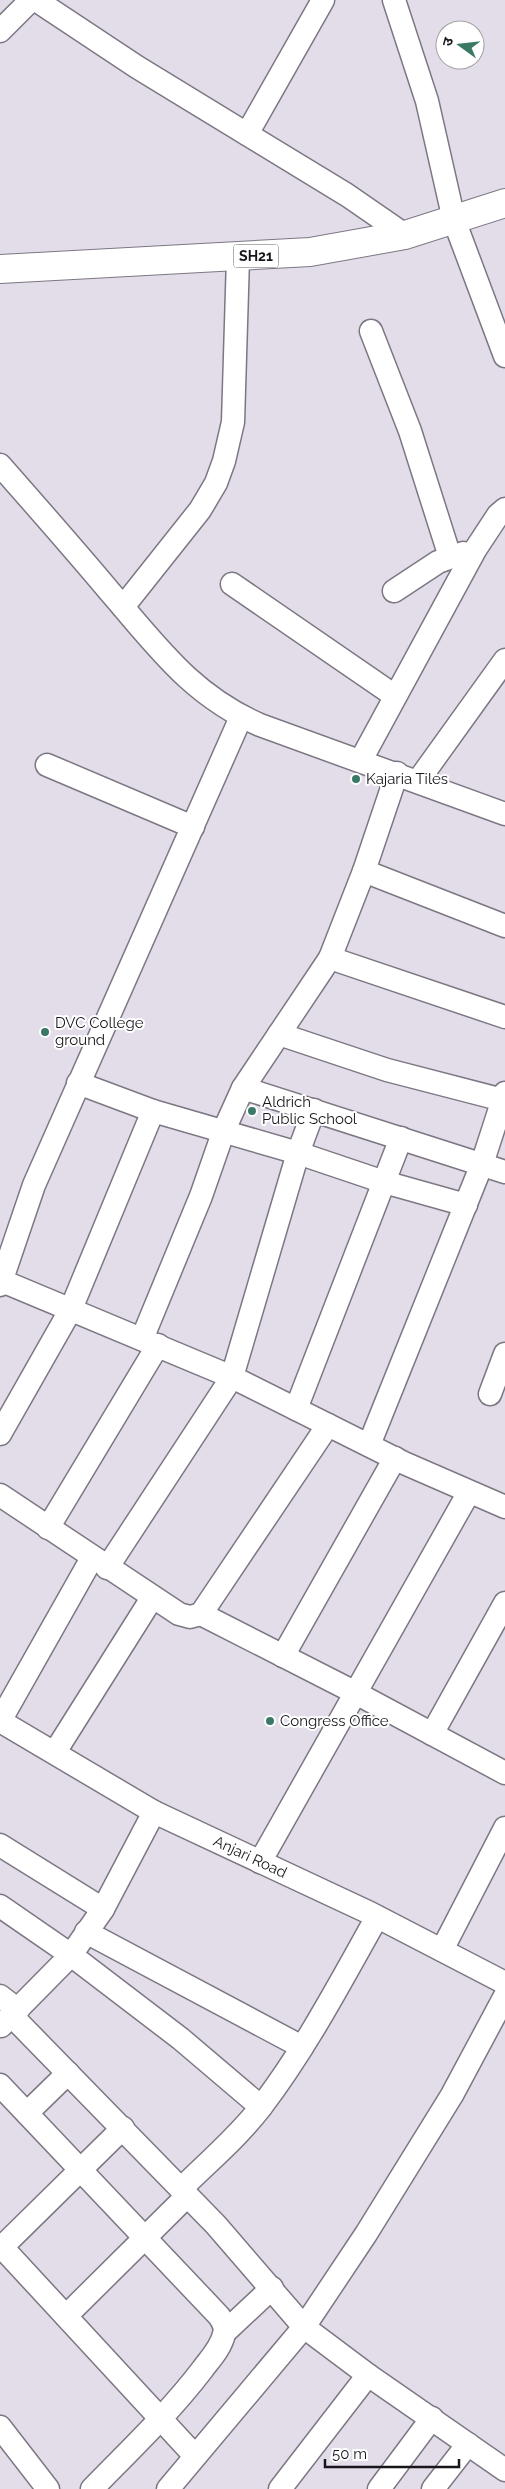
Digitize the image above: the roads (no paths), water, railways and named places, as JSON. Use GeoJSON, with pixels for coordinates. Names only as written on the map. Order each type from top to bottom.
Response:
{"type":"FeatureCollection","features":[{"type":"Feature","properties":{"kind":"main road","name":"SH21"},"geometry":{"type":"LineString","coordinates":[[0,269],[238,258],[310,252],[404,235],[505,203]]}},
{"type":"Feature","properties":{"kind":"street"},"geometry":{"type":"LineString","coordinates":[[0,31],[31,0]]}},
{"type":"Feature","properties":{"kind":"street"},"geometry":{"type":"LineString","coordinates":[[36,0],[136,67],[347,195],[404,235]]}},
{"type":"Feature","properties":{"kind":"street"},"geometry":{"type":"LineString","coordinates":[[247,134],[323,0]]}},
{"type":"Feature","properties":{"kind":"street"},"geometry":{"type":"LineString","coordinates":[[394,0],[427,101],[454,220],[497,307],[505,356]]}},
{"type":"Feature","properties":{"kind":"street"},"geometry":{"type":"LineString","coordinates":[[123,607],[200,510],[216,483],[224,461],[233,422],[238,258]]}},
{"type":"Feature","properties":{"kind":"street"},"geometry":{"type":"LineString","coordinates":[[371,331],[410,431],[450,557]]}},
{"type":"Feature","properties":{"kind":"street"},"geometry":{"type":"LineString","coordinates":[[0,465],[163,656],[195,686],[241,717],[505,814]]}},
{"type":"Feature","properties":{"kind":"street"},"geometry":{"type":"LineString","coordinates":[[361,760],[475,550],[498,516],[505,509]]}},
{"type":"Feature","properties":{"kind":"street"},"geometry":{"type":"LineString","coordinates":[[394,591],[438,562],[475,550]]}},
{"type":"Feature","properties":{"kind":"street"},"geometry":{"type":"LineString","coordinates":[[232,584],[395,696]]}},
{"type":"Feature","properties":{"kind":"street"},"geometry":{"type":"LineString","coordinates":[[48,1528],[150,1342],[224,1130],[243,1088],[330,958],[364,871],[407,777],[501,674]]}},
{"type":"Feature","properties":{"kind":"street"},"geometry":{"type":"LineString","coordinates":[[241,717],[34,1185],[1,1283],[71,1309],[232,1377],[395,1458],[505,1507]]}},
{"type":"Feature","properties":{"kind":"street"},"geometry":{"type":"LineString","coordinates":[[46,765],[193,827]]}},
{"type":"Feature","properties":{"kind":"street"},"geometry":{"type":"LineString","coordinates":[[364,871],[505,926]]}},
{"type":"Feature","properties":{"kind":"street"},"geometry":{"type":"LineString","coordinates":[[330,958],[505,1018]]}},
{"type":"Feature","properties":{"kind":"street"},"geometry":{"type":"LineString","coordinates":[[279,1034],[387,1070],[504,1097],[482,1164],[369,1445]]}},
{"type":"Feature","properties":{"kind":"street"},"geometry":{"type":"LineString","coordinates":[[78,1083],[153,1111],[224,1130],[384,1182],[466,1205]]}},
{"type":"Feature","properties":{"kind":"street"},"geometry":{"type":"LineString","coordinates":[[243,1088],[505,1172]]}},
{"type":"Feature","properties":{"kind":"street"},"geometry":{"type":"LineString","coordinates":[[0,1721],[99,1563],[232,1377],[298,1153],[314,1110]]}},
{"type":"Feature","properties":{"kind":"street"},"geometry":{"type":"LineString","coordinates":[[0,1434],[71,1309],[153,1111]]}},
{"type":"Feature","properties":{"kind":"street"},"geometry":{"type":"LineString","coordinates":[[296,1409],[401,1138]]}},
{"type":"Feature","properties":{"kind":"street"},"geometry":{"type":"LineString","coordinates":[[490,1394],[505,1354]]}},
{"type":"Feature","properties":{"kind":"street"},"geometry":{"type":"LineString","coordinates":[[0,1495],[152,1598],[179,1614],[190,1617],[201,1614],[328,1425]]}},
{"type":"Feature","properties":{"kind":"street"},"geometry":{"type":"LineString","coordinates":[[284,1656],[395,1458]]}},
{"type":"Feature","properties":{"kind":"street"},"geometry":{"type":"LineString","coordinates":[[260,1862],[354,1692],[469,1492]]}},
{"type":"Feature","properties":{"kind":"street"},"geometry":{"type":"LineString","coordinates":[[55,1752],[152,1598]]}},
{"type":"Feature","properties":{"kind":"street"},"geometry":{"type":"LineString","coordinates":[[432,1734],[505,1603]]}},
{"type":"Feature","properties":{"kind":"street"},"geometry":{"type":"LineString","coordinates":[[201,1614],[354,1692],[505,1773]]}},
{"type":"Feature","properties":{"kind":"street","name":"Anjari Road"},"geometry":{"type":"LineString","coordinates":[[0,1721],[154,1812],[378,1917],[505,1983]]}},
{"type":"Feature","properties":{"kind":"street"},"geometry":{"type":"LineString","coordinates":[[10,2018],[71,1955],[102,1909],[154,1812]]}},
{"type":"Feature","properties":{"kind":"street"},"geometry":{"type":"LineString","coordinates":[[442,1950],[505,1828]]}},
{"type":"Feature","properties":{"kind":"street"},"geometry":{"type":"LineString","coordinates":[[0,1845],[102,1909]]}},
{"type":"Feature","properties":{"kind":"street"},"geometry":{"type":"LineString","coordinates":[[2,1912],[71,1955],[180,2039],[260,2108]]}},
{"type":"Feature","properties":{"kind":"street"},"geometry":{"type":"LineString","coordinates":[[181,2189],[241,2130],[260,2108],[302,2047],[378,1917]]}},
{"type":"Feature","properties":{"kind":"street"},"geometry":{"type":"LineString","coordinates":[[86,1932],[302,2047]]}},
{"type":"Feature","properties":{"kind":"street"},"geometry":{"type":"LineString","coordinates":[[0,1996],[10,2018],[123,2128],[216,2225],[304,2326],[368,2375],[505,2470]]}},
{"type":"Feature","properties":{"kind":"street"},"geometry":{"type":"LineString","coordinates":[[168,2489],[304,2326],[366,2234],[447,2103],[505,1996]]}},
{"type":"Feature","properties":{"kind":"street"},"geometry":{"type":"LineString","coordinates":[[27,2113],[68,2073]]}},
{"type":"Feature","properties":{"kind":"street"},"geometry":{"type":"LineString","coordinates":[[0,2085],[219,2316],[225,2332]]}},
{"type":"Feature","properties":{"kind":"street"},"geometry":{"type":"LineString","coordinates":[[123,2128],[1,2247],[195,2456]]}},
{"type":"Feature","properties":{"kind":"street"},"geometry":{"type":"LineString","coordinates":[[66,2316],[187,2196],[181,2189]]}},
{"type":"Feature","properties":{"kind":"street"},"geometry":{"type":"LineString","coordinates":[[92,2489],[161,2420],[221,2344],[225,2332],[272,2288]]}},
{"type":"Feature","properties":{"kind":"street"},"geometry":{"type":"LineString","coordinates":[[280,2489],[368,2375]]}},
{"type":"Feature","properties":{"kind":"street"},"geometry":{"type":"LineString","coordinates":[[379,2489],[432,2418]]}},
{"type":"Feature","properties":{"kind":"street"},"geometry":{"type":"LineString","coordinates":[[0,2426],[48,2489]]}},
{"type":"Feature","properties":{"kind":"street"},"geometry":{"type":"LineString","coordinates":[[433,2489],[468,2444]]}},
{"type":"Feature","properties":{"kind":"place","name":"Kajaria Tiles"},"geometry":{"type":"Point","coordinates":[356,779]}},
{"type":"Feature","properties":{"kind":"place","name":"DVC College ground"},"geometry":{"type":"Point","coordinates":[45,1032]}},
{"type":"Feature","properties":{"kind":"place","name":"Aldrich Public School"},"geometry":{"type":"Point","coordinates":[252,1111]}},
{"type":"Feature","properties":{"kind":"place","name":"Congress Office"},"geometry":{"type":"Point","coordinates":[270,1721]}}]}
